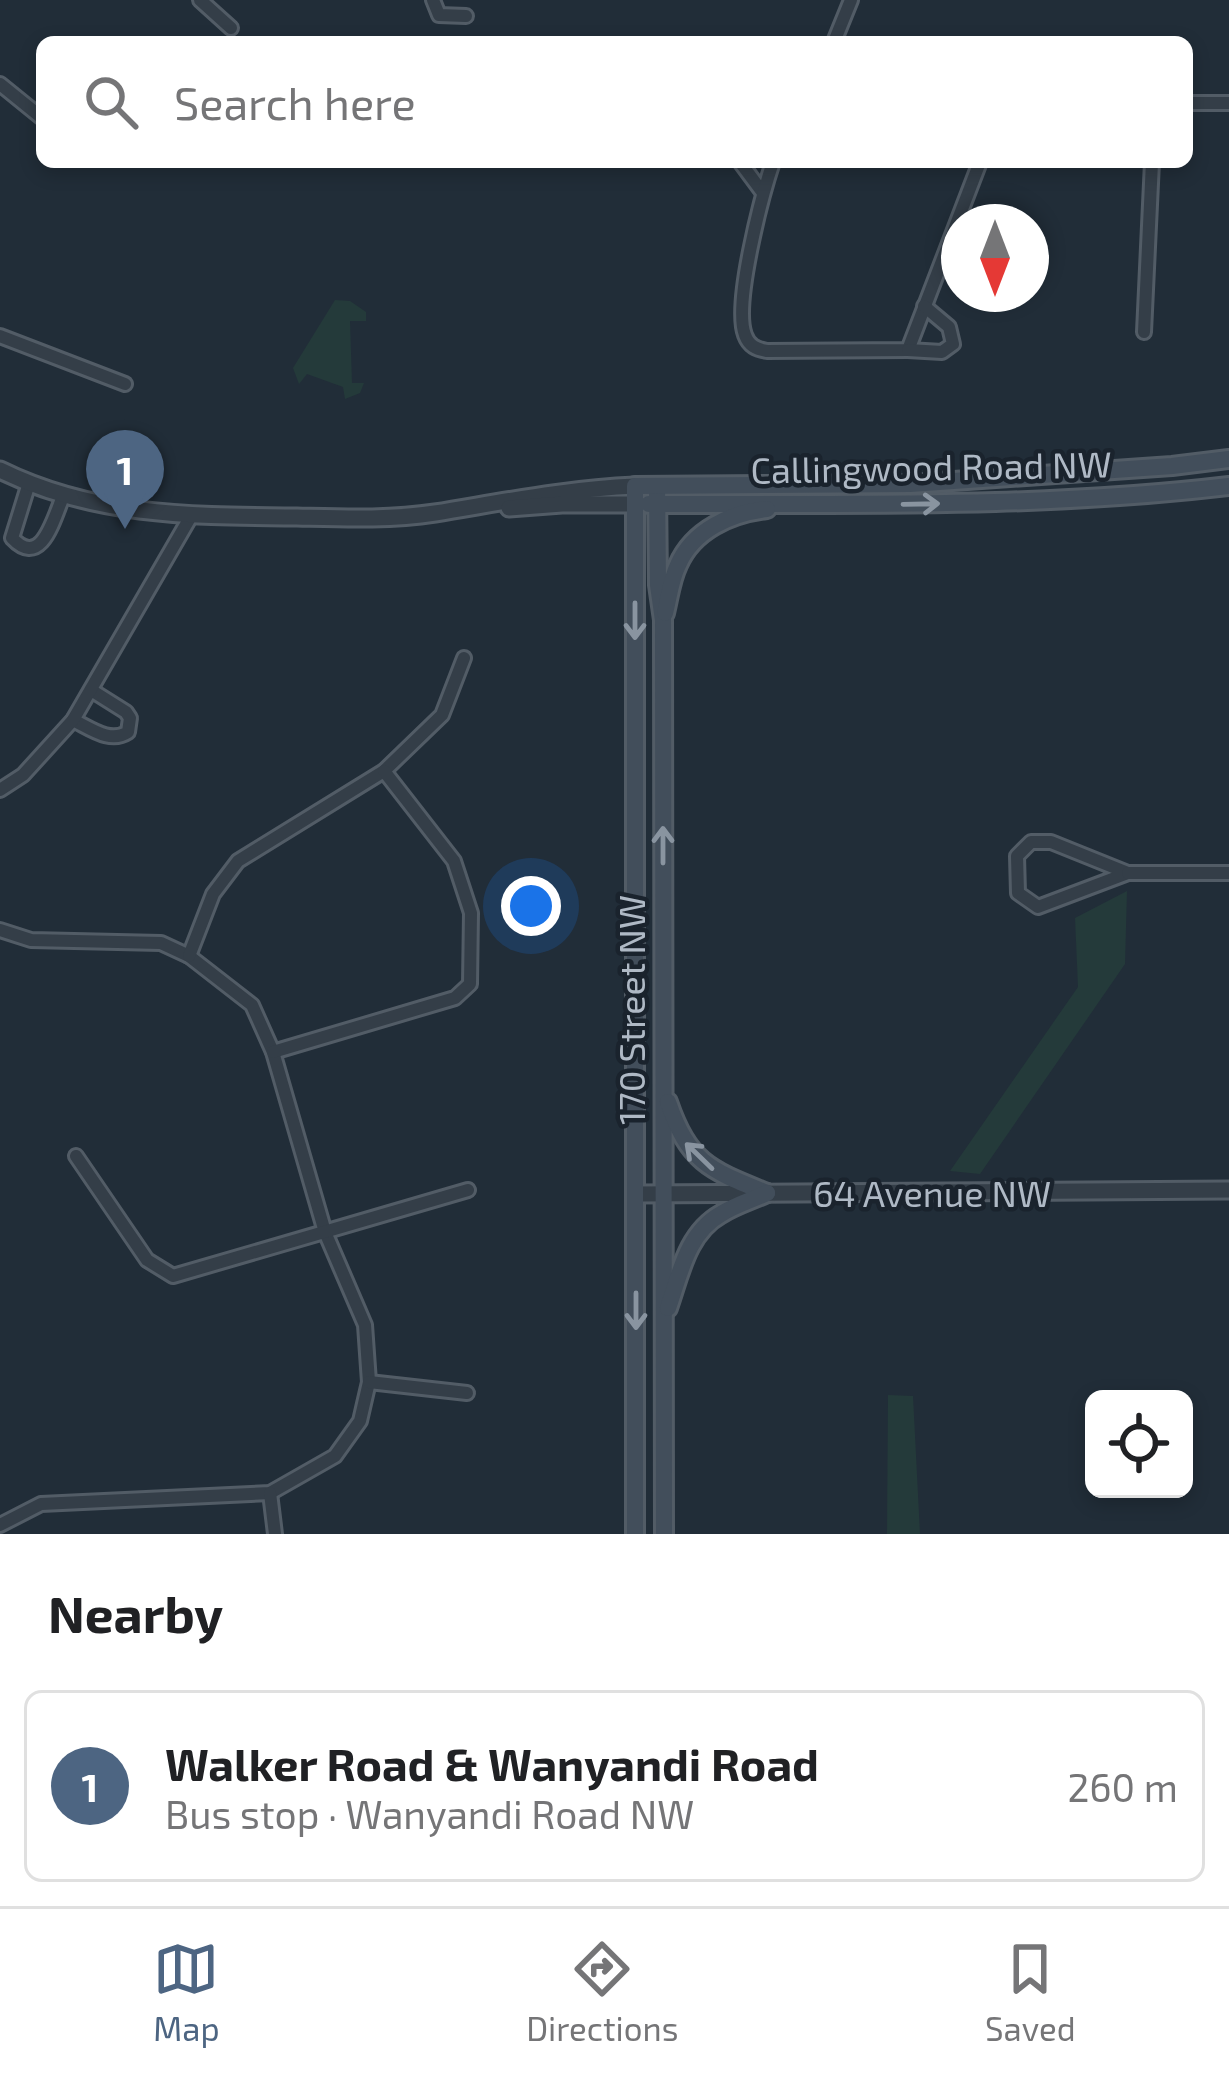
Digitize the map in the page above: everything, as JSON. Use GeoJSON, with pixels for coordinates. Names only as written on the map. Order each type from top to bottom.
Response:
{"type":"FeatureCollection","features":[{"type":"Feature","properties":{"kind":"main road","name":"Callingwood Road NW"},"geometry":{"type":"LineString","coordinates":[[635,495],[910,484],[1229,459]]}},
{"type":"Feature","properties":{"kind":"main road","name":"Callingwood Road NW"},"geometry":{"type":"LineString","coordinates":[[657,495],[804,506],[1032,502],[1229,486]]}},
{"type":"Feature","properties":{"kind":"main road","name":"170 Street NW"},"geometry":{"type":"LineString","coordinates":[[635,495],[635,1534]]}},
{"type":"Feature","properties":{"kind":"main road","name":"170 Street NW"},"geometry":{"type":"LineString","coordinates":[[657,495],[663,620],[664,1534]]}},
{"type":"Feature","properties":{"kind":"main road"},"geometry":{"type":"LineString","coordinates":[[663,620],[676,568],[698,537],[722,521],[755,510],[804,506]]}},
{"type":"Feature","properties":{"kind":"main road"},"geometry":{"type":"LineString","coordinates":[[663,1088],[676,1125],[695,1155],[724,1176],[767,1193]]}},
{"type":"Feature","properties":{"kind":"main road"},"geometry":{"type":"LineString","coordinates":[[664,1320],[684,1260],[706,1224],[767,1193]]}},
{"type":"Feature","properties":{"kind":"street"},"geometry":{"type":"LineString","coordinates":[[200,0],[231,28]]}},
{"type":"Feature","properties":{"kind":"street"},"geometry":{"type":"LineString","coordinates":[[433,0],[439,15],[466,16]]}},
{"type":"Feature","properties":{"kind":"street"},"geometry":{"type":"LineString","coordinates":[[836,36],[849,1]]}},
{"type":"Feature","properties":{"kind":"street"},"geometry":{"type":"LineString","coordinates":[[0,84],[36,113]]}},
{"type":"Feature","properties":{"kind":"street"},"geometry":{"type":"LineString","coordinates":[[1193,104],[1229,103]]}},
{"type":"Feature","properties":{"kind":"street"},"geometry":{"type":"LineString","coordinates":[[744,168],[763,193]]}},
{"type":"Feature","properties":{"kind":"street"},"geometry":{"type":"LineString","coordinates":[[771,168],[751,244],[744,301],[742,322],[753,347],[767,351],[942,352],[953,344],[949,327],[924,306]]}},
{"type":"Feature","properties":{"kind":"street"},"geometry":{"type":"LineString","coordinates":[[908,350],[978,168]]}},
{"type":"Feature","properties":{"kind":"street"},"geometry":{"type":"LineString","coordinates":[[1144,332],[1152,168]]}},
{"type":"Feature","properties":{"kind":"street"},"geometry":{"type":"LineString","coordinates":[[0,336],[124,384]]}},
{"type":"Feature","properties":{"kind":"street"},"geometry":{"type":"LineString","coordinates":[[0,470],[64,494],[130,510],[190,516],[399,517],[572,489],[635,495]]}},
{"type":"Feature","properties":{"kind":"street"},"geometry":{"type":"LineString","coordinates":[[29,483],[12,538],[20,547],[32,549],[42,543],[64,494]]}},
{"type":"Feature","properties":{"kind":"street"},"geometry":{"type":"LineString","coordinates":[[0,790],[23,775],[73,720],[190,516]]}},
{"type":"Feature","properties":{"kind":"street"},"geometry":{"type":"LineString","coordinates":[[189,956],[213,894],[238,861],[384,771],[442,715],[464,658]]}},
{"type":"Feature","properties":{"kind":"street"},"geometry":{"type":"LineString","coordinates":[[73,720],[108,736],[128,732],[126,712],[91,690]]}},
{"type":"Feature","properties":{"kind":"street"},"geometry":{"type":"LineString","coordinates":[[273,1052],[455,998],[470,984],[471,913],[454,861],[384,771]]}},
{"type":"Feature","properties":{"kind":"street"},"geometry":{"type":"LineString","coordinates":[[1128,873],[1051,842],[1031,842],[1017,856],[1018,893],[1038,907],[1128,873],[1229,873]]}},
{"type":"Feature","properties":{"kind":"street"},"geometry":{"type":"LineString","coordinates":[[0,930],[31,940],[161,944],[189,956],[252,1005],[273,1052],[325,1232],[365,1325],[370,1382],[360,1421],[335,1456],[270,1493],[41,1504],[0,1526]]}},
{"type":"Feature","properties":{"kind":"street"},"geometry":{"type":"LineString","coordinates":[[76,1156],[146,1260],[173,1276],[469,1190]]}},
{"type":"Feature","properties":{"kind":"street","name":"64 Avenue NW"},"geometry":{"type":"LineString","coordinates":[[636,1194],[1229,1190]]}},
{"type":"Feature","properties":{"kind":"street"},"geometry":{"type":"LineString","coordinates":[[370,1382],[467,1393]]}},
{"type":"Feature","properties":{"kind":"street"},"geometry":{"type":"LineString","coordinates":[[270,1493],[275,1534]]}},
{"type":"Feature","properties":{"kind":"green space"},"geometry":{"type":"Polygon","coordinates":[[[335,300],[350,301],[366,312],[366,321],[350,321],[352,383],[364,383],[360,393],[345,399],[343,387],[307,374],[299,384],[293,368],[335,300]]]}},
{"type":"Feature","properties":{"kind":"green space"},"geometry":{"type":"Polygon","coordinates":[[[1127,891],[1125,964],[980,1174],[950,1171],[1078,987],[1075,918],[1127,891]]]}},
{"type":"Feature","properties":{"kind":"green space"},"geometry":{"type":"Polygon","coordinates":[[[888,1395],[913,1396],[920,1534],[887,1534],[888,1395]]]}},
{"type":"Feature","properties":{"kind":"place","name":"Walker Road & Wanyandi Road"},"geometry":{"type":"Point","coordinates":[125,529]}}]}
